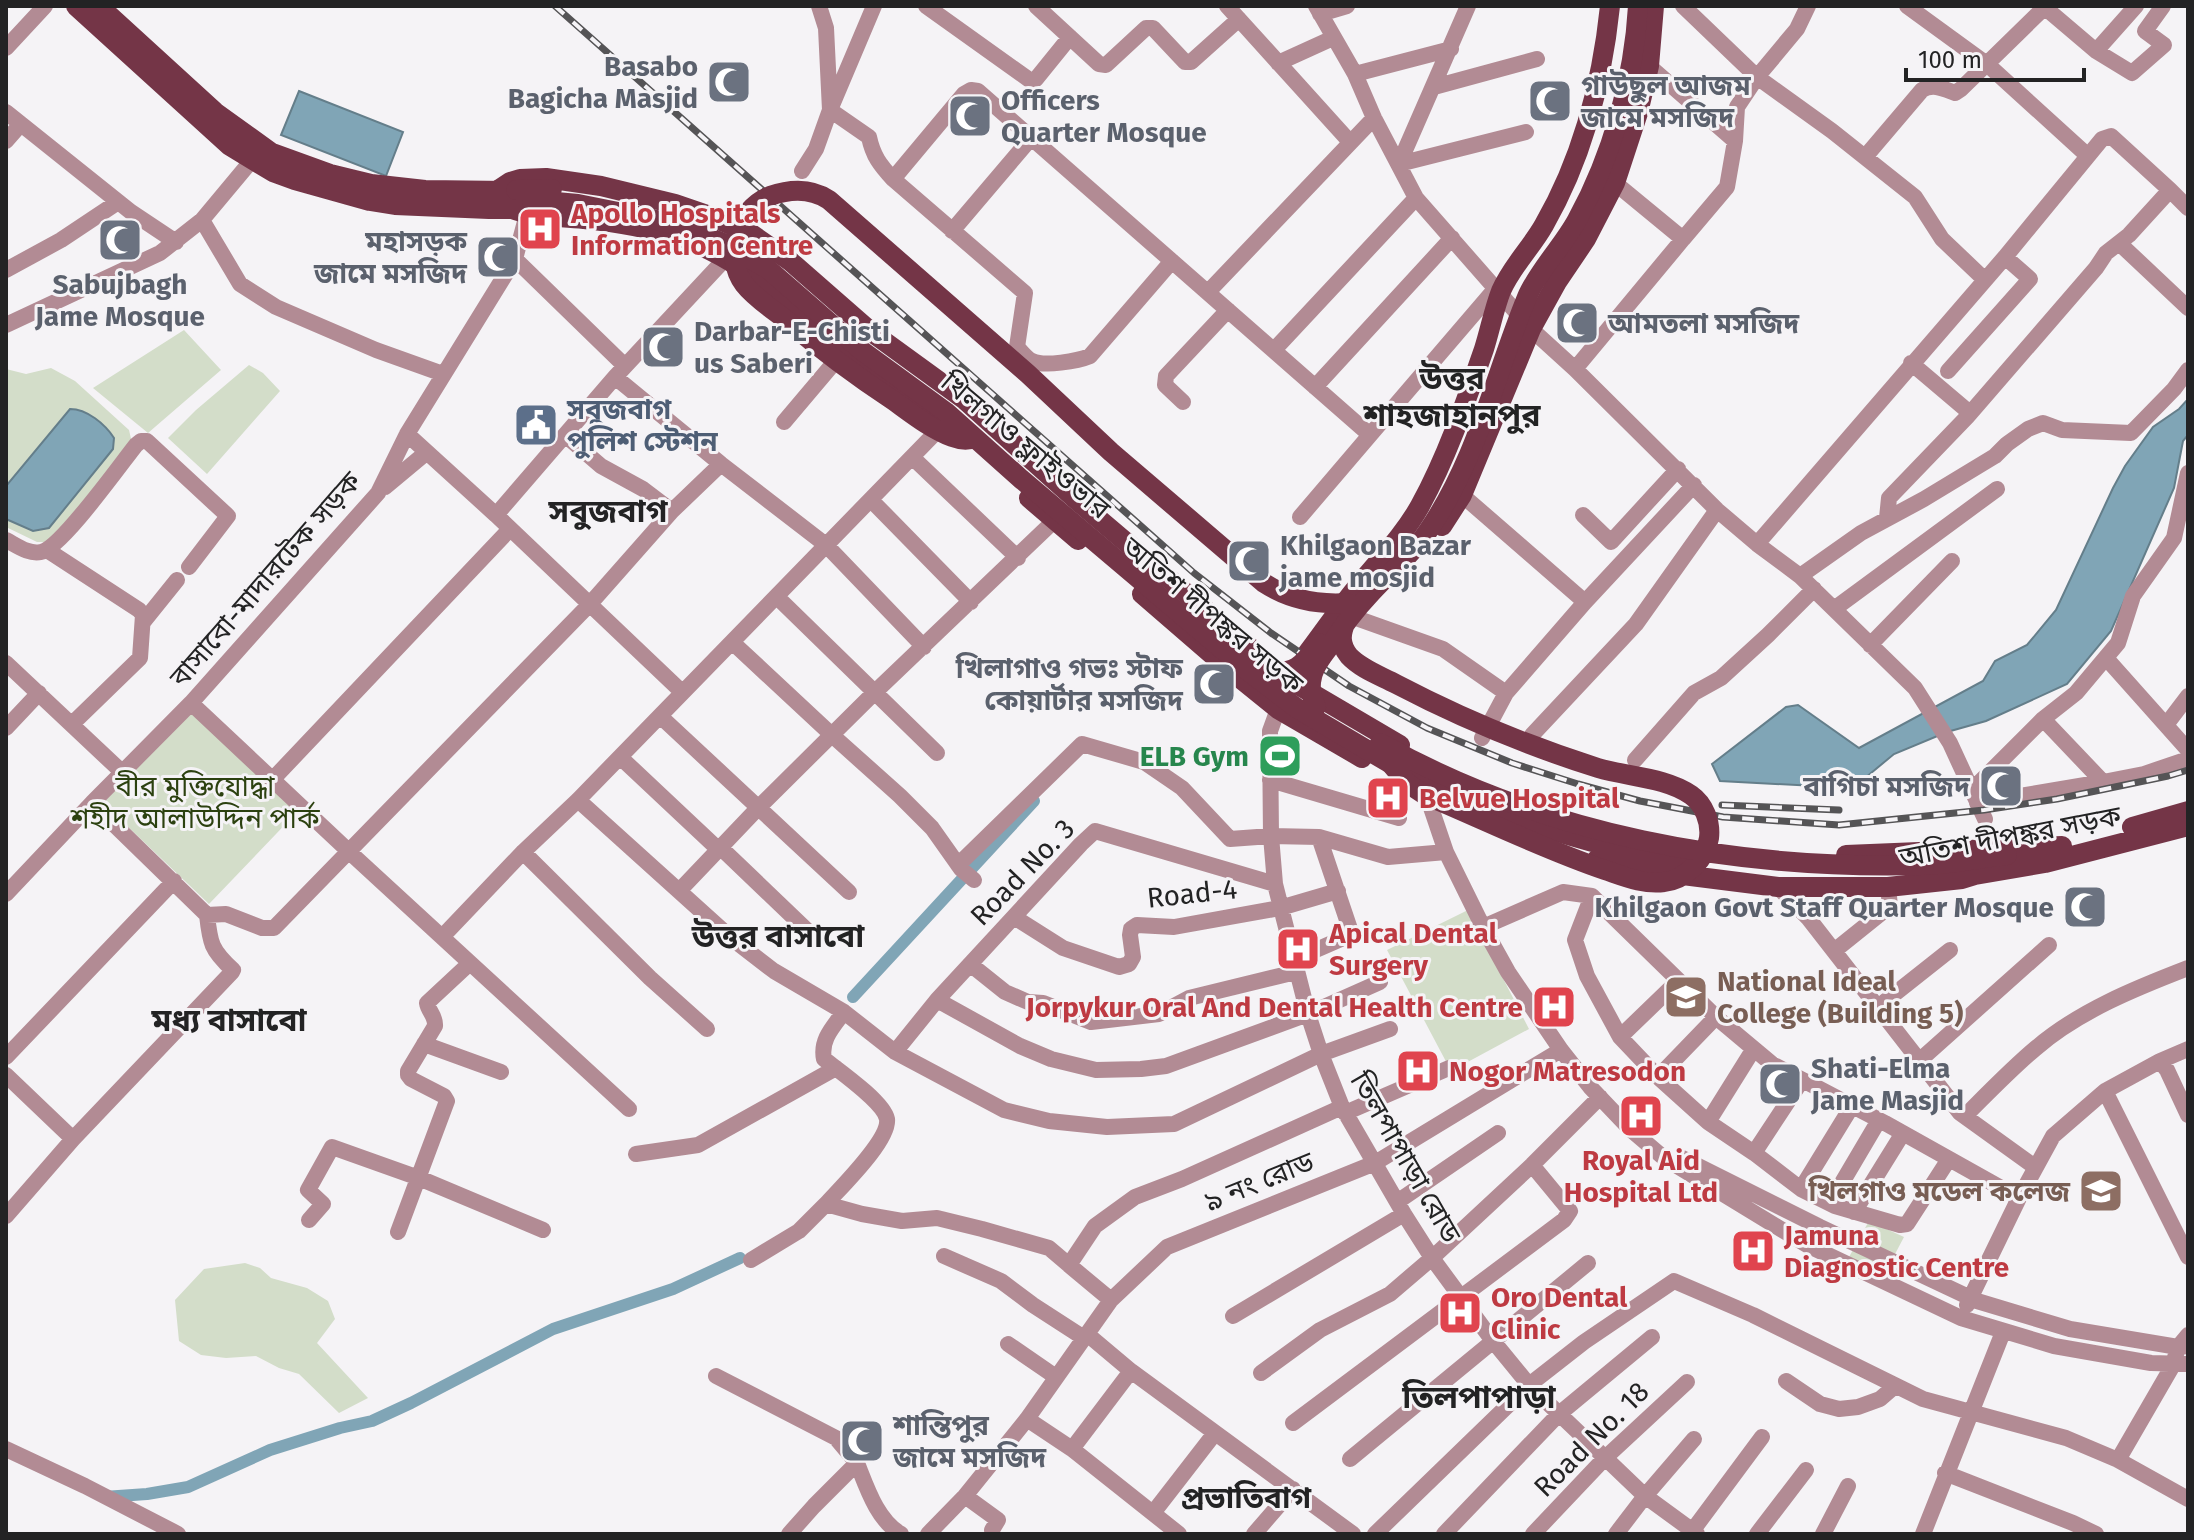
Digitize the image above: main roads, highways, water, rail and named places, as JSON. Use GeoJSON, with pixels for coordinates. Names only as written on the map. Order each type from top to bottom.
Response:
{"type":"FeatureCollection","features":[{"type":"Feature","properties":{"kind":"main road","name":"অতিশ দীপঙ্কর সড়ক"},"geometry":{"type":"LineString","coordinates":[[76,6],[230,146],[256,153],[272,153],[330,174],[371,184],[425,190],[495,192],[522,204],[662,234],[697,245],[755,276],[845,350],[944,424],[1219,662],[1278,709],[1429,794],[1527,835],[1610,863],[1659,872],[1778,887],[1888,887],[1962,879],[2045,863],[2188,826]]}},
{"type":"Feature","properties":{"kind":"main road","name":"অতিশ দীপঙ্কর সড়ক"},"geometry":{"type":"LineString","coordinates":[[99,6],[285,177],[395,205],[522,204]]}},
{"type":"Feature","properties":{"kind":"main road"},"geometry":{"type":"LineString","coordinates":[[1276,674],[1353,592],[1396,542],[1419,508],[1450,440],[1483,352],[1498,291],[1542,229],[1583,138],[1601,74],[1610,6]]}},
{"type":"Feature","properties":{"kind":"main road"},"geometry":{"type":"LineString","coordinates":[[1310,698],[1312,675],[1350,614],[1416,526],[1451,467],[1481,398],[1519,288],[1557,231],[1577,193],[1599,142],[1619,66],[1626,6]]}},
{"type":"Feature","properties":{"kind":"main road"},"geometry":{"type":"LineString","coordinates":[[1276,674],[1297,667],[1428,531],[1469,457],[1530,290],[1567,237],[1602,165],[1626,90],[1638,6]]}},
{"type":"Feature","properties":{"kind":"main road"},"geometry":{"type":"LineString","coordinates":[[1391,764],[1407,783],[1425,795],[1573,859],[1633,879],[1666,882],[1676,879],[1697,863],[1705,851],[1709,827],[1702,805],[1684,790],[1558,755],[1438,706],[1352,659],[1341,640],[1350,614],[1402,572],[1430,540],[1462,495],[1531,329],[1592,229],[1615,183],[1638,113],[1649,66],[1654,6]]}},
{"type":"Feature","properties":{"kind":"main road"},"geometry":{"type":"LineString","coordinates":[[495,192],[520,179],[546,178],[601,186],[675,204],[750,233],[810,278],[870,331],[965,400],[1276,674],[1278,709],[1310,698],[1415,754],[1493,789],[1608,826],[1720,846],[1861,856],[2062,846]]}},
{"type":"Feature","properties":{"kind":"main road","name":"খিলগাও ফ্লাইওভার"},"geometry":{"type":"LineString","coordinates":[[522,204],[557,189],[588,193],[688,216],[714,225],[758,249],[870,343],[958,405],[1038,479],[1236,647],[1310,698],[1409,759],[1493,798],[1619,836],[1716,855],[1793,863],[1926,865],[2007,855]]}},
{"type":"Feature","properties":{"kind":"main road"},"geometry":{"type":"LineString","coordinates":[[975,438],[963,440],[948,436],[918,419],[843,367],[752,293],[739,276],[733,258],[738,232],[751,210],[764,199],[793,190],[813,192],[829,200],[1028,374],[1111,452],[1264,583],[1284,595],[1304,601],[1335,604],[1350,614]]}},
{"type":"Feature","properties":{"kind":"main road","name":"খিলগাও ফ্লাইওভার"},"geometry":{"type":"LineString","coordinates":[[522,204],[545,201],[578,204],[644,217],[688,229],[730,247],[768,269],[861,350],[928,398],[1266,686],[1298,709],[1391,764],[1445,790],[1572,836],[1659,858],[1746,871],[1822,876],[1975,875]]}},
{"type":"Feature","properties":{"kind":"main road","name":"অতিশ দীপঙ্কর সড়ক"},"geometry":{"type":"LineString","coordinates":[[2007,855],[2062,846],[2188,811]]}},
{"type":"Feature","properties":{"kind":"water"},"geometry":{"type":"Polygon","coordinates":[[[299,91],[403,132],[386,176],[281,135],[299,91]]]}},
{"type":"Feature","properties":{"kind":"water"},"geometry":{"type":"Polygon","coordinates":[[[2188,399],[2188,435],[2183,441],[2174,488],[2111,631],[2067,684],[1986,721],[1947,732],[1894,754],[1853,788],[1720,781],[1712,764],[1786,707],[1798,705],[1859,748],[1983,681],[1995,661],[2027,645],[2056,610],[2125,466],[2153,427],[2188,399]]]}},
{"type":"Feature","properties":{"kind":"water"},"geometry":{"type":"Polygon","coordinates":[[[70,409],[89,414],[101,423],[114,438],[113,449],[49,528],[33,531],[6,519],[6,486],[70,409]]]}},
{"type":"Feature","properties":{"kind":"waterway"},"geometry":{"type":"LineString","coordinates":[[853,997],[1034,801]]}},
{"type":"Feature","properties":{"kind":"waterway"},"geometry":{"type":"LineString","coordinates":[[104,1497],[188,1487],[270,1450],[372,1421],[553,1329],[673,1289],[740,1258]]}},
{"type":"Feature","properties":{"kind":"railway"},"geometry":{"type":"LineString","coordinates":[[555,6],[1194,573],[1271,633],[1349,686],[1427,728],[1512,763],[1640,801],[1723,817],[1839,825],[2057,799],[2188,770]]}},
{"type":"Feature","properties":{"kind":"railway"},"geometry":{"type":"LineString","coordinates":[[1722,805],[1839,810]]}},
{"type":"Feature","properties":{"kind":"place","name":"Basabo Bagicha Masjid"},"geometry":{"type":"Point","coordinates":[729,82]}},
{"type":"Feature","properties":{"kind":"place","name":"গাউছুল আজম জামে মসজিদ"},"geometry":{"type":"Point","coordinates":[1550,101]}},
{"type":"Feature","properties":{"kind":"place","name":"Officers Quarter Mosque"},"geometry":{"type":"Point","coordinates":[970,116]}},
{"type":"Feature","properties":{"kind":"place","name":"Apollo Hospitals Information Centre"},"geometry":{"type":"Point","coordinates":[540,229]}},
{"type":"Feature","properties":{"kind":"place","name":"Sabujbagh Jame Mosque"},"geometry":{"type":"Point","coordinates":[120,240]}},
{"type":"Feature","properties":{"kind":"place","name":"মহাসড়ক জামে মসজিদ"},"geometry":{"type":"Point","coordinates":[498,257]}},
{"type":"Feature","properties":{"kind":"place","name":"আমতলা মসজিদ"},"geometry":{"type":"Point","coordinates":[1577,323]}},
{"type":"Feature","properties":{"kind":"place","name":"Darbar-E-Chisti us Saberi"},"geometry":{"type":"Point","coordinates":[663,347]}},
{"type":"Feature","properties":{"kind":"place","name":"সবুজবাগ পুলিশ স্টেশন"},"geometry":{"type":"Point","coordinates":[536,425]}},
{"type":"Feature","properties":{"kind":"place","name":"Khilgaon Bazar jame mosjid"},"geometry":{"type":"Point","coordinates":[1249,561]}},
{"type":"Feature","properties":{"kind":"place","name":"খিলাগাও গভঃ স্টাফ কোয়ার্টার মসজিদ"},"geometry":{"type":"Point","coordinates":[1214,684]}},
{"type":"Feature","properties":{"kind":"place","name":"ELB Gym"},"geometry":{"type":"Point","coordinates":[1280,756]}},
{"type":"Feature","properties":{"kind":"place","name":"বাগিচা মসজিদ"},"geometry":{"type":"Point","coordinates":[2001,786]}},
{"type":"Feature","properties":{"kind":"place","name":"Belvue Hospital"},"geometry":{"type":"Point","coordinates":[1388,798]}},
{"type":"Feature","properties":{"kind":"place","name":"Khilgaon Govt Staff Quarter Mosque"},"geometry":{"type":"Point","coordinates":[2085,907]}},
{"type":"Feature","properties":{"kind":"place","name":"Apical Dental Surgery"},"geometry":{"type":"Point","coordinates":[1298,949]}},
{"type":"Feature","properties":{"kind":"place","name":"National Ideal College (Building 5)"},"geometry":{"type":"Point","coordinates":[1686,997]}},
{"type":"Feature","properties":{"kind":"place","name":"Jorpykur Oral And Dental Health Centre"},"geometry":{"type":"Point","coordinates":[1554,1007]}},
{"type":"Feature","properties":{"kind":"place","name":"Nogor Matresodon"},"geometry":{"type":"Point","coordinates":[1418,1071]}},
{"type":"Feature","properties":{"kind":"place","name":"Shati-Elma Jame Masjid"},"geometry":{"type":"Point","coordinates":[1780,1084]}},
{"type":"Feature","properties":{"kind":"place","name":"Royal Aid Hospital Ltd"},"geometry":{"type":"Point","coordinates":[1641,1116]}},
{"type":"Feature","properties":{"kind":"place","name":"খিলগাও মডেল কলেজ"},"geometry":{"type":"Point","coordinates":[2101,1191]}},
{"type":"Feature","properties":{"kind":"place","name":"Jamuna Diagnostic Centre"},"geometry":{"type":"Point","coordinates":[1753,1251]}},
{"type":"Feature","properties":{"kind":"place","name":"Oro Dental Clinic"},"geometry":{"type":"Point","coordinates":[1460,1313]}},
{"type":"Feature","properties":{"kind":"place","name":"শান্তিপুর জামে মসজিদ"},"geometry":{"type":"Point","coordinates":[862,1441]}},
{"type":"Feature","properties":{"kind":"district","name":"উত্তর শাহজাহানপুর"},"geometry":{"type":"Point","coordinates":[1452,396]}},
{"type":"Feature","properties":{"kind":"district","name":"সবুজবাগ"},"geometry":{"type":"Point","coordinates":[608,511]}},
{"type":"Feature","properties":{"kind":"district","name":"উত্তর বাসাবো"},"geometry":{"type":"Point","coordinates":[778,936]}},
{"type":"Feature","properties":{"kind":"district","name":"মধ্য বাসাবো"},"geometry":{"type":"Point","coordinates":[229,1020]}},
{"type":"Feature","properties":{"kind":"district","name":"তিলপাপাড়া"},"geometry":{"type":"Point","coordinates":[1479,1397]}},
{"type":"Feature","properties":{"kind":"district","name":"প্রভাতিবাগ"},"geometry":{"type":"Point","coordinates":[1246,1498]}},
{"type":"Feature","properties":{"kind":"park label","name":"বীর মুক্তিযোদ্ধা শহীদ আলাউদ্দিন পার্ক"},"geometry":{"type":"Point","coordinates":[195,802]}}]}
